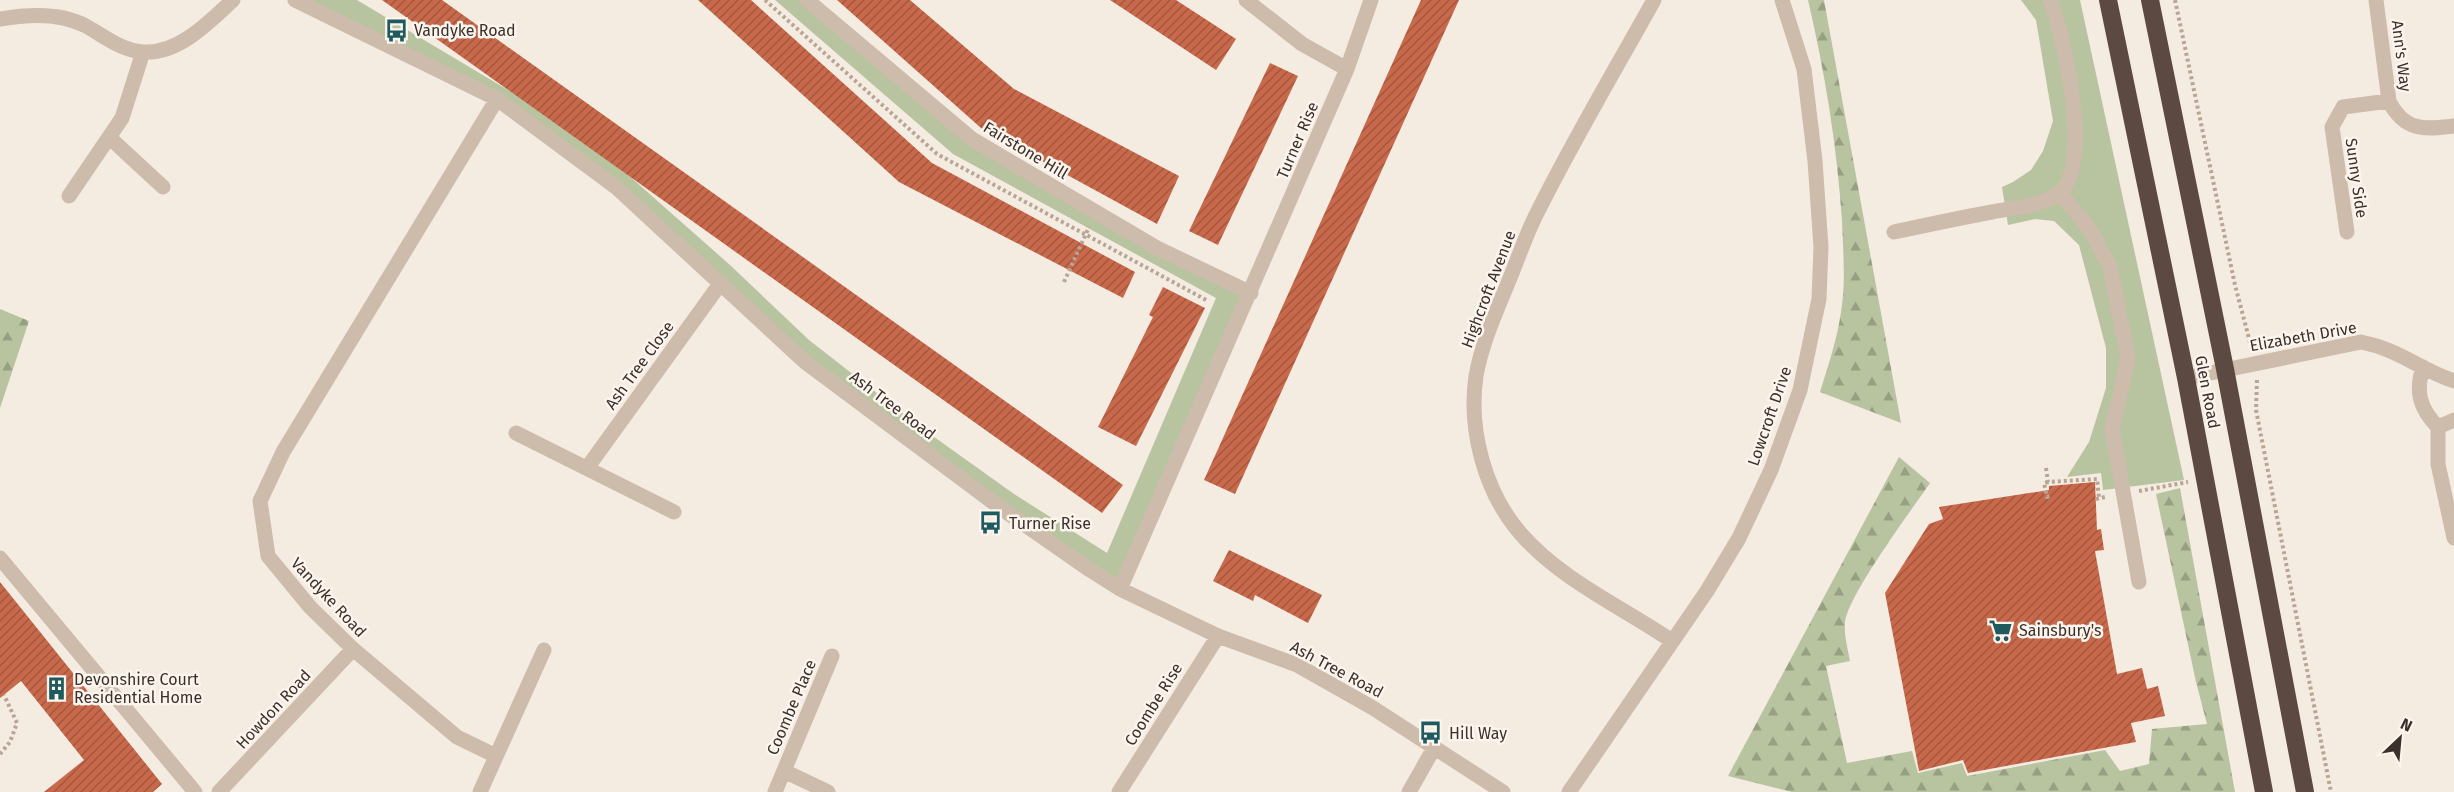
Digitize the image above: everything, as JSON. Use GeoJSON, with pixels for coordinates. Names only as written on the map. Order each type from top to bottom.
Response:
{"type":"FeatureCollection","features":[{"type":"Feature","properties":{"kind":"highway","name":"Glen Road"},"geometry":{"type":"LineString","coordinates":[[2108,0],[2186,378],[2264,792]]}},
{"type":"Feature","properties":{"kind":"highway","name":"Glen Road"},"geometry":{"type":"LineString","coordinates":[[2150,0],[2225,369],[2305,792]]}},
{"type":"Feature","properties":{"kind":"street"},"geometry":{"type":"LineString","coordinates":[[0,19],[19,15],[54,16],[83,25],[114,43],[143,52],[163,50],[184,41],[211,21],[233,0]]}},
{"type":"Feature","properties":{"kind":"street","name":"Ash Tree Road"},"geometry":{"type":"LineString","coordinates":[[295,0],[497,99],[617,188],[805,362],[1002,509],[1120,589],[1218,636],[1297,665],[1373,708],[1503,792]]}},
{"type":"Feature","properties":{"kind":"street","name":"Fairstone Hill"},"geometry":{"type":"LineString","coordinates":[[807,0],[972,139],[1157,248],[1251,294]]}},
{"type":"Feature","properties":{"kind":"street"},"geometry":{"type":"LineString","coordinates":[[1246,0],[1302,44],[1347,69]]}},
{"type":"Feature","properties":{"kind":"street","name":"Turner Rise"},"geometry":{"type":"LineString","coordinates":[[1120,589],[1251,294],[1347,69],[1371,0]]}},
{"type":"Feature","properties":{"kind":"street","name":"Highcroft Avenue"},"geometry":{"type":"LineString","coordinates":[[1654,0],[1537,212],[1485,340],[1476,377],[1474,411],[1479,448],[1488,478],[1503,508],[1520,533],[1565,573],[1672,641]]}},
{"type":"Feature","properties":{"kind":"street","name":"Lowcroft Drive"},"geometry":{"type":"LineString","coordinates":[[1569,792],[1707,591],[1739,537],[1771,470],[1800,390],[1812,341],[1819,298],[1821,247],[1815,160],[1804,69],[1782,0]]}},
{"type":"Feature","properties":{"kind":"street"},"geometry":{"type":"LineString","coordinates":[[1894,232],[2032,204],[2060,193],[2074,170],[2077,144],[2071,94],[2056,16],[2050,0]]}},
{"type":"Feature","properties":{"kind":"street","name":"Ann's Way"},"geometry":{"type":"LineString","coordinates":[[2376,0],[2389,101],[2394,112],[2404,121],[2416,127],[2429,130],[2454,126]]}},
{"type":"Feature","properties":{"kind":"street"},"geometry":{"type":"LineString","coordinates":[[69,196],[110,138],[130,98],[143,52]]}},
{"type":"Feature","properties":{"kind":"street","name":"Vandyke Road"},"geometry":{"type":"LineString","coordinates":[[496,756],[457,737],[353,649],[310,607],[268,556],[260,501],[283,452],[497,99]]}},
{"type":"Feature","properties":{"kind":"street","name":"Sunny Side"},"geometry":{"type":"LineString","coordinates":[[2347,232],[2332,127],[2343,107],[2389,101]]}},
{"type":"Feature","properties":{"kind":"street"},"geometry":{"type":"LineString","coordinates":[[110,138],[163,188]]}},
{"type":"Feature","properties":{"kind":"street"},"geometry":{"type":"LineString","coordinates":[[2060,193],[2091,231],[2110,267],[2128,359],[2112,429],[2139,582]]}},
{"type":"Feature","properties":{"kind":"street","name":"Ash Tree Close"},"geometry":{"type":"LineString","coordinates":[[587,468],[720,284]]}},
{"type":"Feature","properties":{"kind":"street","name":"Elizabeth Drive"},"geometry":{"type":"LineString","coordinates":[[2186,378],[2361,342],[2382,346],[2454,381]]}},
{"type":"Feature","properties":{"kind":"street"},"geometry":{"type":"LineString","coordinates":[[2423,367],[2418,383],[2420,399],[2426,416],[2438,427],[2438,464],[2454,538]]}},
{"type":"Feature","properties":{"kind":"street"},"geometry":{"type":"LineString","coordinates":[[2438,427],[2454,420]]}},
{"type":"Feature","properties":{"kind":"street"},"geometry":{"type":"LineString","coordinates":[[516,433],[674,512]]}},
{"type":"Feature","properties":{"kind":"street"},"geometry":{"type":"LineString","coordinates":[[0,558],[195,792]]}},
{"type":"Feature","properties":{"kind":"street","name":"Coombe Rise"},"geometry":{"type":"LineString","coordinates":[[1119,792],[1218,636]]}},
{"type":"Feature","properties":{"kind":"street","name":"Howdon Road"},"geometry":{"type":"LineString","coordinates":[[219,792],[353,649]]}},
{"type":"Feature","properties":{"kind":"street"},"geometry":{"type":"LineString","coordinates":[[480,792],[544,650]]}},
{"type":"Feature","properties":{"kind":"street","name":"Coombe Place"},"geometry":{"type":"LineString","coordinates":[[775,792],[832,656]]}},
{"type":"Feature","properties":{"kind":"street"},"geometry":{"type":"LineString","coordinates":[[1409,792],[1434,748]]}},
{"type":"Feature","properties":{"kind":"street","name":"Coombe Place"},"geometry":{"type":"LineString","coordinates":[[784,771],[828,792]]}},
{"type":"Feature","properties":{"kind":"path"},"geometry":{"type":"LineString","coordinates":[[2175,0],[2244,321]]}},
{"type":"Feature","properties":{"kind":"path"},"geometry":{"type":"LineString","coordinates":[[1064,282],[1096,212]]}},
{"type":"Feature","properties":{"kind":"path"},"geometry":{"type":"LineString","coordinates":[[2256,410],[2331,792]]}},
{"type":"Feature","properties":{"kind":"path"},"geometry":{"type":"LineString","coordinates":[[2046,468],[2048,482]]}},
{"type":"Feature","properties":{"kind":"path"},"geometry":{"type":"LineString","coordinates":[[2050,496],[2047,496],[2044,483],[2097,479],[2099,498]]}},
{"type":"Feature","properties":{"kind":"path"},"geometry":{"type":"LineString","coordinates":[[0,754],[10,742],[17,723],[4,695]]}},
{"type":"Feature","properties":{"kind":"green space"},"geometry":{"type":"Polygon","coordinates":[[[295,0],[357,0],[523,99],[627,174],[730,265],[809,340],[923,429],[1014,494],[1107,553],[1216,298],[953,154],[775,0],[807,0],[972,139],[1251,293],[1120,589],[805,362],[617,188],[497,99],[295,0]]]}},
{"type":"Feature","properties":{"kind":"green space"},"geometry":{"type":"Polygon","coordinates":[[[1808,0],[1824,0],[1901,423],[1820,392],[1832,353],[1843,301],[1842,221],[1834,137],[1808,0]]]}},
{"type":"Feature","properties":{"kind":"green space"},"geometry":{"type":"Polygon","coordinates":[[[2021,0],[2080,0],[2184,480],[2103,490],[2101,473],[2067,477],[2089,442],[2106,388],[2106,348],[2079,245],[2054,221],[2035,219],[2008,225],[2002,187],[2031,170],[2043,151],[2053,121],[2036,20],[2021,0]]]}},
{"type":"Feature","properties":{"kind":"green space"},"geometry":{"type":"Polygon","coordinates":[[[0,309],[29,321],[0,408],[0,309]]]}},
{"type":"Feature","properties":{"kind":"green space"},"geometry":{"type":"Polygon","coordinates":[[[1899,457],[1930,483],[1867,575],[1848,612],[1845,629],[1850,661],[1826,666],[1847,763],[1912,751],[1918,773],[1962,763],[1967,776],[2105,750],[2120,771],[2149,764],[2152,729],[2207,724],[2156,494],[2180,488],[2235,792],[1792,792],[1728,776],[1899,457]]]}},
{"type":"Feature","properties":{"kind":"building"},"geometry":{"type":"Polygon","coordinates":[[[382,0],[442,0],[1123,485],[1102,513],[382,0]]]}},
{"type":"Feature","properties":{"kind":"building"},"geometry":{"type":"Polygon","coordinates":[[[698,0],[751,0],[932,163],[1135,272],[1123,298],[899,182],[698,0]]]}},
{"type":"Feature","properties":{"kind":"building"},"geometry":{"type":"Polygon","coordinates":[[[837,0],[910,0],[1014,89],[1179,176],[1157,224],[981,128],[837,0]]]}},
{"type":"Feature","properties":{"kind":"building"},"geometry":{"type":"Polygon","coordinates":[[[1110,0],[1176,0],[1236,39],[1216,70],[1110,0]]]}},
{"type":"Feature","properties":{"kind":"building"},"geometry":{"type":"Polygon","coordinates":[[[1421,0],[1459,0],[1235,494],[1204,480],[1421,0]]]}},
{"type":"Feature","properties":{"kind":"building"},"geometry":{"type":"Polygon","coordinates":[[[1270,63],[1298,76],[1218,245],[1189,231],[1270,63]]]}},
{"type":"Feature","properties":{"kind":"building"},"geometry":{"type":"Polygon","coordinates":[[[1163,287],[1205,308],[1136,446],[1098,427],[1153,317],[1149,315],[1163,287]]]}},
{"type":"Feature","properties":{"kind":"building","name":"Sainsbury's"},"geometry":{"type":"Polygon","coordinates":[[[2095,482],[2097,530],[2101,529],[2104,550],[2095,551],[2117,674],[2142,668],[2147,689],[2158,686],[2165,716],[2131,723],[2136,742],[1968,773],[1963,760],[1919,771],[1885,593],[1929,524],[1943,519],[1939,507],[2049,490],[2049,486],[2095,482]]]}},
{"type":"Feature","properties":{"kind":"building"},"geometry":{"type":"Polygon","coordinates":[[[1229,550],[1322,595],[1308,623],[1255,595],[1253,601],[1213,581],[1229,550]]]}},
{"type":"Feature","properties":{"kind":"building","name":"Devonshire Court Residential Home"},"geometry":{"type":"Polygon","coordinates":[[[0,582],[162,784],[153,792],[44,792],[84,760],[21,681],[0,698],[0,582]]]}},
{"type":"Feature","properties":{"kind":"place","name":"Vandyke Road"},"geometry":{"type":"Point","coordinates":[396,30]}},
{"type":"Feature","properties":{"kind":"place","name":"Turner Rise"},"geometry":{"type":"Point","coordinates":[991,523]}},
{"type":"Feature","properties":{"kind":"place","name":"Sainsbury's"},"geometry":{"type":"Point","coordinates":[2001,630]}},
{"type":"Feature","properties":{"kind":"place","name":"Devonshire Court Residential Home"},"geometry":{"type":"Point","coordinates":[56,688]}},
{"type":"Feature","properties":{"kind":"place","name":"Hill Way"},"geometry":{"type":"Point","coordinates":[1431,733]}}]}
